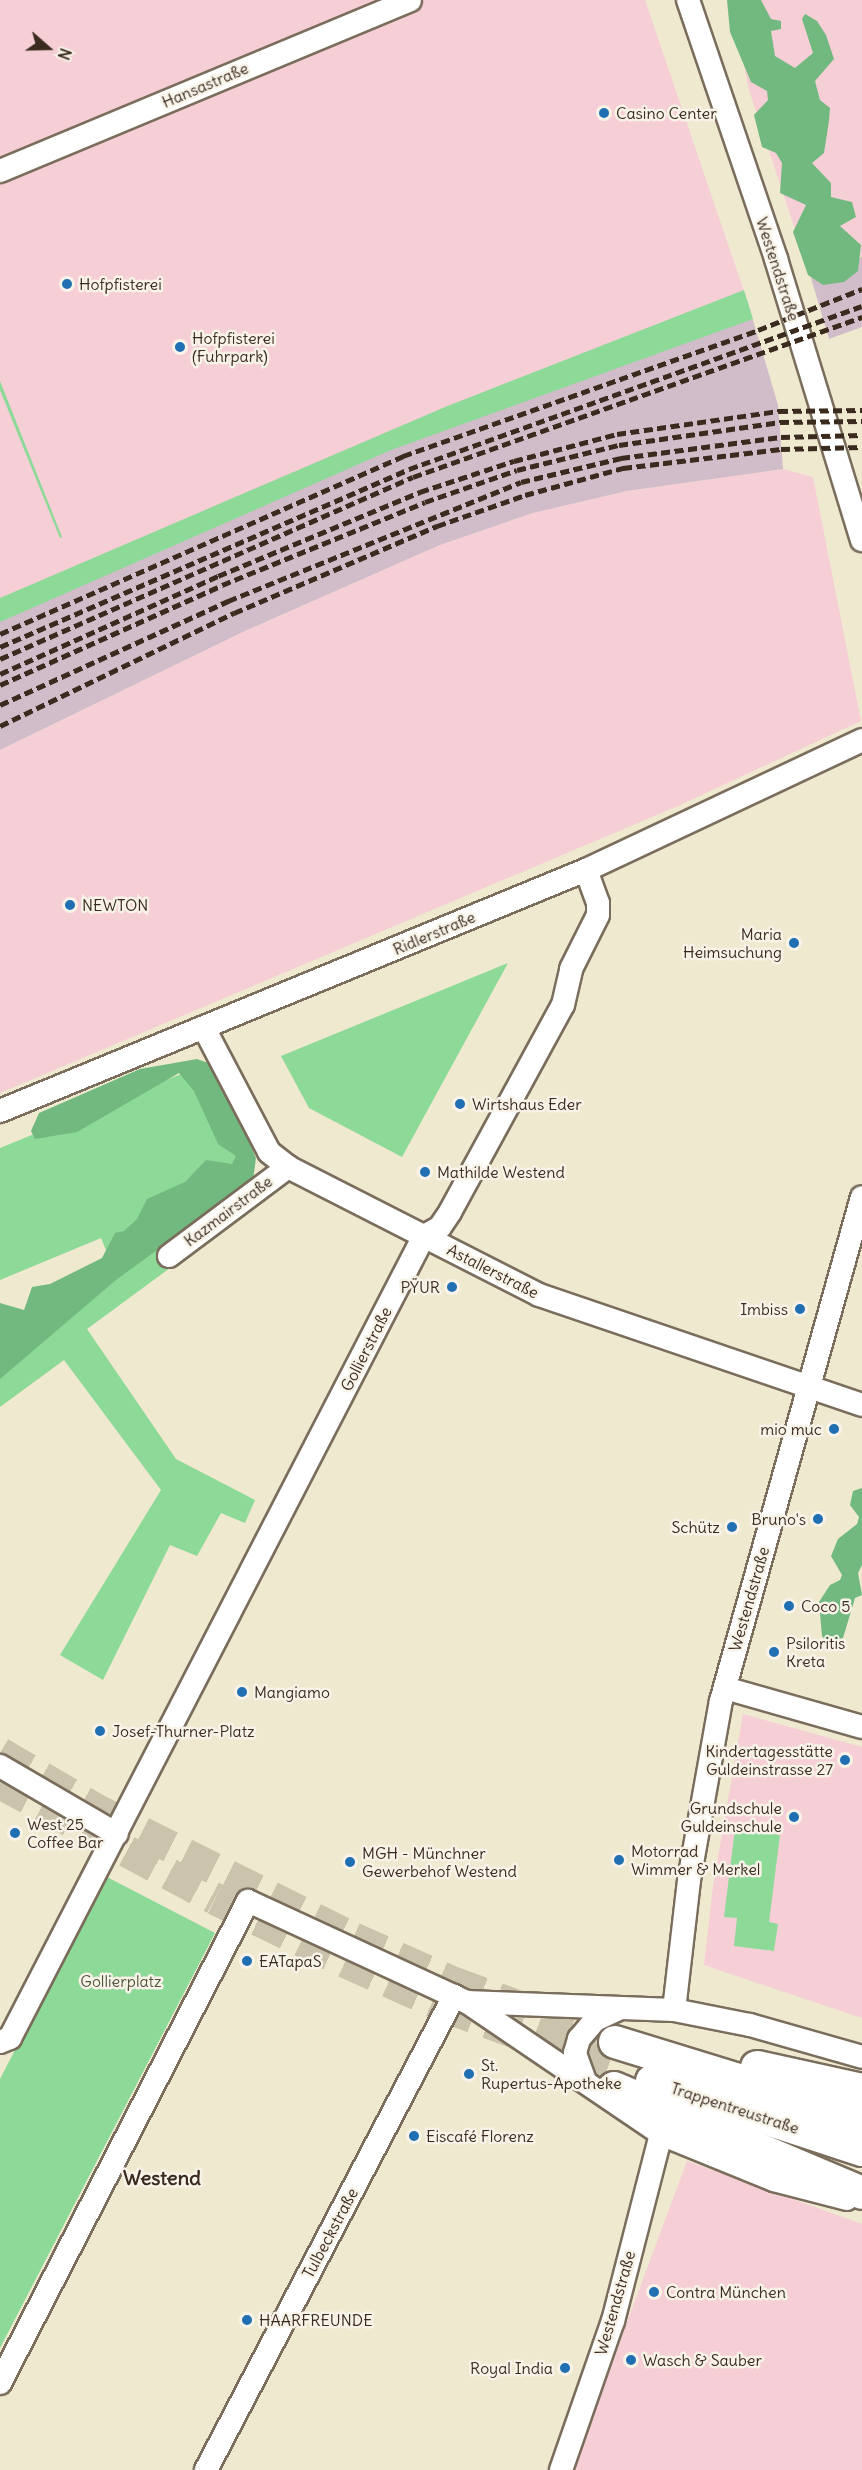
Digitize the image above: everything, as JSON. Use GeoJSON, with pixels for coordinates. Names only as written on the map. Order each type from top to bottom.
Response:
{"type":"FeatureCollection","features":[{"type":"Feature","properties":{"kind":"highway"},"geometry":{"type":"LineString","coordinates":[[606,2069],[660,2043],[862,2090]]}},
{"type":"Feature","properties":{"kind":"highway"},"geometry":{"type":"LineString","coordinates":[[606,2069],[862,2193]]}},
{"type":"Feature","properties":{"kind":"highway","name":"Trappentreustraße"},"geometry":{"type":"LineString","coordinates":[[606,2069],[862,2118]]}},
{"type":"Feature","properties":{"kind":"highway","name":"Trappentreustraße"},"geometry":{"type":"LineString","coordinates":[[606,2069],[862,2150]]}},
{"type":"Feature","properties":{"kind":"street","name":"Hansastraße"},"geometry":{"type":"LineString","coordinates":[[0,171],[410,0]]}},
{"type":"Feature","properties":{"kind":"street","name":"Westendstraße"},"geometry":{"type":"LineString","coordinates":[[688,0],[776,259],[862,540]]}},
{"type":"Feature","properties":{"kind":"street","name":"Ridlerstraße"},"geometry":{"type":"LineString","coordinates":[[0,1111],[586,870],[862,740]]}},
{"type":"Feature","properties":{"kind":"street","name":"Gollierstraße"},"geometry":{"type":"LineString","coordinates":[[117,1834],[424,1236],[440,1227],[450,1212],[563,1005],[571,969],[594,928],[598,915],[595,894],[586,870]]}},
{"type":"Feature","properties":{"kind":"street","name":"Astallerstraße"},"geometry":{"type":"LineString","coordinates":[[204,1028],[269,1152],[288,1167],[539,1295],[862,1405]]}},
{"type":"Feature","properties":{"kind":"street","name":"Kazmairstraße"},"geometry":{"type":"LineString","coordinates":[[169,1256],[288,1167]]}},
{"type":"Feature","properties":{"kind":"street","name":"Westendstraße"},"geometry":{"type":"LineString","coordinates":[[674,2010],[689,1880],[725,1689],[862,1197]]}},
{"type":"Feature","properties":{"kind":"street"},"geometry":{"type":"LineString","coordinates":[[725,1689],[862,1727]]}},
{"type":"Feature","properties":{"kind":"street"},"geometry":{"type":"LineString","coordinates":[[0,1766],[117,1834],[10,2038],[0,2042]]}},
{"type":"Feature","properties":{"kind":"street","name":"Trappentreustraße"},"geometry":{"type":"LineString","coordinates":[[0,2383],[248,1901],[461,1999],[523,2042],[606,2069],[661,2134],[774,2180],[862,2203]]}},
{"type":"Feature","properties":{"kind":"street","name":"Trappentreustraße"},"geometry":{"type":"LineString","coordinates":[[461,1999],[674,2010],[750,2025],[862,2057]]}},
{"type":"Feature","properties":{"kind":"street","name":"Tulbeckstraße"},"geometry":{"type":"LineString","coordinates":[[206,2470],[461,1999]]}},
{"type":"Feature","properties":{"kind":"street"},"geometry":{"type":"LineString","coordinates":[[523,2042],[530,2003]]}},
{"type":"Feature","properties":{"kind":"street","name":"Trappentreustraße"},"geometry":{"type":"LineString","coordinates":[[606,2069],[576,2063],[579,2039],[595,2020],[624,2008]]}},
{"type":"Feature","properties":{"kind":"street","name":"Westendstraße"},"geometry":{"type":"LineString","coordinates":[[561,2470],[613,2321],[661,2134]]}},
{"type":"Feature","properties":{"kind":"shaded area"},"geometry":{"type":"Polygon","coordinates":[[[0,0],[645,0],[747,300],[0,607],[0,0]]]}},
{"type":"Feature","properties":{"kind":"shaded area"},"geometry":{"type":"Polygon","coordinates":[[[733,0],[862,0],[862,256],[811,278],[748,87],[733,0]]]}},
{"type":"Feature","properties":{"kind":"shaded area"},"geometry":{"type":"Polygon","coordinates":[[[862,257],[862,327],[829,339],[811,278],[862,257]]]}},
{"type":"Feature","properties":{"kind":"shaded area"},"geometry":{"type":"Polygon","coordinates":[[[747,300],[778,405],[783,469],[627,491],[533,513],[440,545],[247,630],[0,750],[0,607],[747,300]]]}},
{"type":"Feature","properties":{"kind":"shaded area"},"geometry":{"type":"Polygon","coordinates":[[[783,469],[813,477],[861,721],[678,806],[0,1093],[0,750],[247,630],[440,545],[533,513],[627,491],[783,469]]]}},
{"type":"Feature","properties":{"kind":"shaded area","name":"Grundschule Guldeinschule"},"geometry":{"type":"Polygon","coordinates":[[[743,1714],[862,1747],[862,2018],[704,1965],[713,1886],[743,1714]]]}},
{"type":"Feature","properties":{"kind":"shaded area"},"geometry":{"type":"Polygon","coordinates":[[[687,2161],[862,2224],[862,2470],[572,2470],[687,2161]]]}},
{"type":"Feature","properties":{"kind":"green space"},"geometry":{"type":"Polygon","coordinates":[[[727,0],[761,0],[771,19],[781,21],[781,29],[771,31],[775,56],[795,68],[813,53],[802,19],[805,14],[817,21],[826,35],[834,59],[815,81],[820,100],[830,108],[829,121],[824,153],[812,163],[831,183],[831,197],[852,202],[856,217],[840,226],[861,245],[858,271],[844,282],[823,285],[808,275],[793,232],[806,205],[780,193],[782,163],[776,153],[762,147],[754,115],[768,100],[767,91],[751,82],[730,32],[727,0]]]}},
{"type":"Feature","properties":{"kind":"green space"},"geometry":{"type":"Polygon","coordinates":[[[744,290],[753,319],[391,450],[0,622],[0,598],[445,407],[744,290]]]}},
{"type":"Feature","properties":{"kind":"green space"},"geometry":{"type":"Polygon","coordinates":[[[0,381],[62,537],[60,538],[0,390],[0,381]]]}},
{"type":"Feature","properties":{"kind":"green space"},"geometry":{"type":"Polygon","coordinates":[[[508,963],[402,1157],[309,1108],[281,1056],[508,963]]]}},
{"type":"Feature","properties":{"kind":"green space"},"geometry":{"type":"Polygon","coordinates":[[[197,1059],[217,1066],[256,1158],[253,1180],[116,1280],[0,1379],[0,1303],[24,1310],[32,1287],[50,1284],[102,1258],[115,1233],[124,1231],[137,1219],[147,1199],[185,1182],[206,1160],[232,1164],[236,1156],[218,1144],[194,1091],[179,1073],[77,1132],[35,1139],[31,1131],[39,1113],[140,1069],[197,1059]]]}},
{"type":"Feature","properties":{"kind":"green space"},"geometry":{"type":"Polygon","coordinates":[[[208,1063],[248,1150],[151,1236],[170,1268],[87,1329],[176,1459],[255,1500],[245,1523],[221,1513],[197,1556],[170,1545],[103,1680],[60,1655],[161,1490],[64,1360],[0,1407],[0,1346],[113,1267],[101,1238],[0,1280],[0,1148],[208,1063]]]}},
{"type":"Feature","properties":{"kind":"green space"},"geometry":{"type":"Polygon","coordinates":[[[862,1488],[862,1565],[858,1573],[862,1595],[855,1598],[843,1638],[831,1648],[822,1636],[819,1602],[830,1585],[840,1580],[842,1575],[831,1556],[838,1539],[857,1524],[859,1517],[850,1505],[853,1491],[862,1488]]]}},
{"type":"Feature","properties":{"kind":"green space"},"geometry":{"type":"Polygon","coordinates":[[[735,1829],[780,1835],[769,1922],[778,1924],[774,1951],[734,1946],[737,1918],[724,1917],[735,1829]]]}},
{"type":"Feature","properties":{"kind":"green space","name":"Gollierplatz"},"geometry":{"type":"Polygon","coordinates":[[[105,1876],[215,1933],[0,2348],[0,2079],[105,1876]]]}},
{"type":"Feature","properties":{"kind":"tunnel"},"geometry":{"type":"LineString","coordinates":[[0,1753],[99,1811],[353,1938],[452,1982],[615,2042]]}},
{"type":"Feature","properties":{"kind":"tunnel"},"geometry":{"type":"LineString","coordinates":[[0,1783],[215,1899],[345,1962],[443,2006],[608,2067]]}},
{"type":"Feature","properties":{"kind":"railway"},"geometry":{"type":"LineString","coordinates":[[0,634],[403,456],[758,330],[862,289]]}},
{"type":"Feature","properties":{"kind":"railway"},"geometry":{"type":"LineString","coordinates":[[0,647],[409,469],[862,306]]}},
{"type":"Feature","properties":{"kind":"railway"},"geometry":{"type":"LineString","coordinates":[[0,659],[413,477],[862,317]]}},
{"type":"Feature","properties":{"kind":"railway"},"geometry":{"type":"LineString","coordinates":[[0,674],[218,576],[420,492],[514,461],[617,434],[779,411],[862,410]]}},
{"type":"Feature","properties":{"kind":"railway"},"geometry":{"type":"LineString","coordinates":[[0,685],[222,585],[425,502],[517,470],[619,445],[780,422],[862,421]]}},
{"type":"Feature","properties":{"kind":"railway"},"geometry":{"type":"LineString","coordinates":[[0,705],[228,601],[521,482],[621,458],[781,437],[862,435]]}},
{"type":"Feature","properties":{"kind":"railway"},"geometry":{"type":"LineString","coordinates":[[0,726],[234,613],[437,526],[525,495],[623,468],[781,449],[862,447]]}},
{"type":"Feature","properties":{"kind":"place","name":"Casino Center"},"geometry":{"type":"Point","coordinates":[604,113]}},
{"type":"Feature","properties":{"kind":"place","name":"Hofpfisterei"},"geometry":{"type":"Point","coordinates":[67,284]}},
{"type":"Feature","properties":{"kind":"place","name":"Hofpfisterei (Fuhrpark)"},"geometry":{"type":"Point","coordinates":[180,347]}},
{"type":"Feature","properties":{"kind":"place","name":"NEWTON"},"geometry":{"type":"Point","coordinates":[70,905]}},
{"type":"Feature","properties":{"kind":"place","name":"Maria Heimsuchung"},"geometry":{"type":"Point","coordinates":[794,943]}},
{"type":"Feature","properties":{"kind":"place","name":"Wirtshaus Eder"},"geometry":{"type":"Point","coordinates":[460,1104]}},
{"type":"Feature","properties":{"kind":"place","name":"Mathilde Westend"},"geometry":{"type":"Point","coordinates":[425,1172]}},
{"type":"Feature","properties":{"kind":"place","name":"PŸUR"},"geometry":{"type":"Point","coordinates":[452,1287]}},
{"type":"Feature","properties":{"kind":"place","name":"Imbiss"},"geometry":{"type":"Point","coordinates":[800,1309]}},
{"type":"Feature","properties":{"kind":"place","name":"mio muc"},"geometry":{"type":"Point","coordinates":[834,1429]}},
{"type":"Feature","properties":{"kind":"place","name":"Bruno's"},"geometry":{"type":"Point","coordinates":[818,1519]}},
{"type":"Feature","properties":{"kind":"place","name":"Schütz"},"geometry":{"type":"Point","coordinates":[732,1527]}},
{"type":"Feature","properties":{"kind":"place","name":"Coco 5"},"geometry":{"type":"Point","coordinates":[789,1606]}},
{"type":"Feature","properties":{"kind":"place","name":"Psiloritis Kreta"},"geometry":{"type":"Point","coordinates":[774,1652]}},
{"type":"Feature","properties":{"kind":"place","name":"Mangiamo"},"geometry":{"type":"Point","coordinates":[242,1692]}},
{"type":"Feature","properties":{"kind":"place","name":"Josef-Thurner-Platz"},"geometry":{"type":"Point","coordinates":[100,1731]}},
{"type":"Feature","properties":{"kind":"place","name":"Kindertagesstätte Guldeinstrasse 27"},"geometry":{"type":"Point","coordinates":[845,1760]}},
{"type":"Feature","properties":{"kind":"place","name":"Grundschule Guldeinschule"},"geometry":{"type":"Point","coordinates":[794,1817]}},
{"type":"Feature","properties":{"kind":"place","name":"West 25 Coffee Bar"},"geometry":{"type":"Point","coordinates":[15,1833]}},
{"type":"Feature","properties":{"kind":"place","name":"Motorrad Wimmer & Merkel"},"geometry":{"type":"Point","coordinates":[619,1860]}},
{"type":"Feature","properties":{"kind":"place","name":"MGH - Münchner Gewerbehof Westend"},"geometry":{"type":"Point","coordinates":[350,1862]}},
{"type":"Feature","properties":{"kind":"place","name":"EATapaS"},"geometry":{"type":"Point","coordinates":[247,1961]}},
{"type":"Feature","properties":{"kind":"place","name":"St. Rupertus-Apotheke"},"geometry":{"type":"Point","coordinates":[469,2074]}},
{"type":"Feature","properties":{"kind":"place","name":"Eiscafé Florenz"},"geometry":{"type":"Point","coordinates":[414,2136]}},
{"type":"Feature","properties":{"kind":"place","name":"Contra München"},"geometry":{"type":"Point","coordinates":[654,2292]}},
{"type":"Feature","properties":{"kind":"place","name":"HAARFREUNDE"},"geometry":{"type":"Point","coordinates":[247,2320]}},
{"type":"Feature","properties":{"kind":"place","name":"Wasch & Sauber"},"geometry":{"type":"Point","coordinates":[631,2360]}},
{"type":"Feature","properties":{"kind":"place","name":"Royal India"},"geometry":{"type":"Point","coordinates":[565,2368]}},
{"type":"Feature","properties":{"kind":"district","name":"Westend"},"geometry":{"type":"Point","coordinates":[162,2177]}}]}
